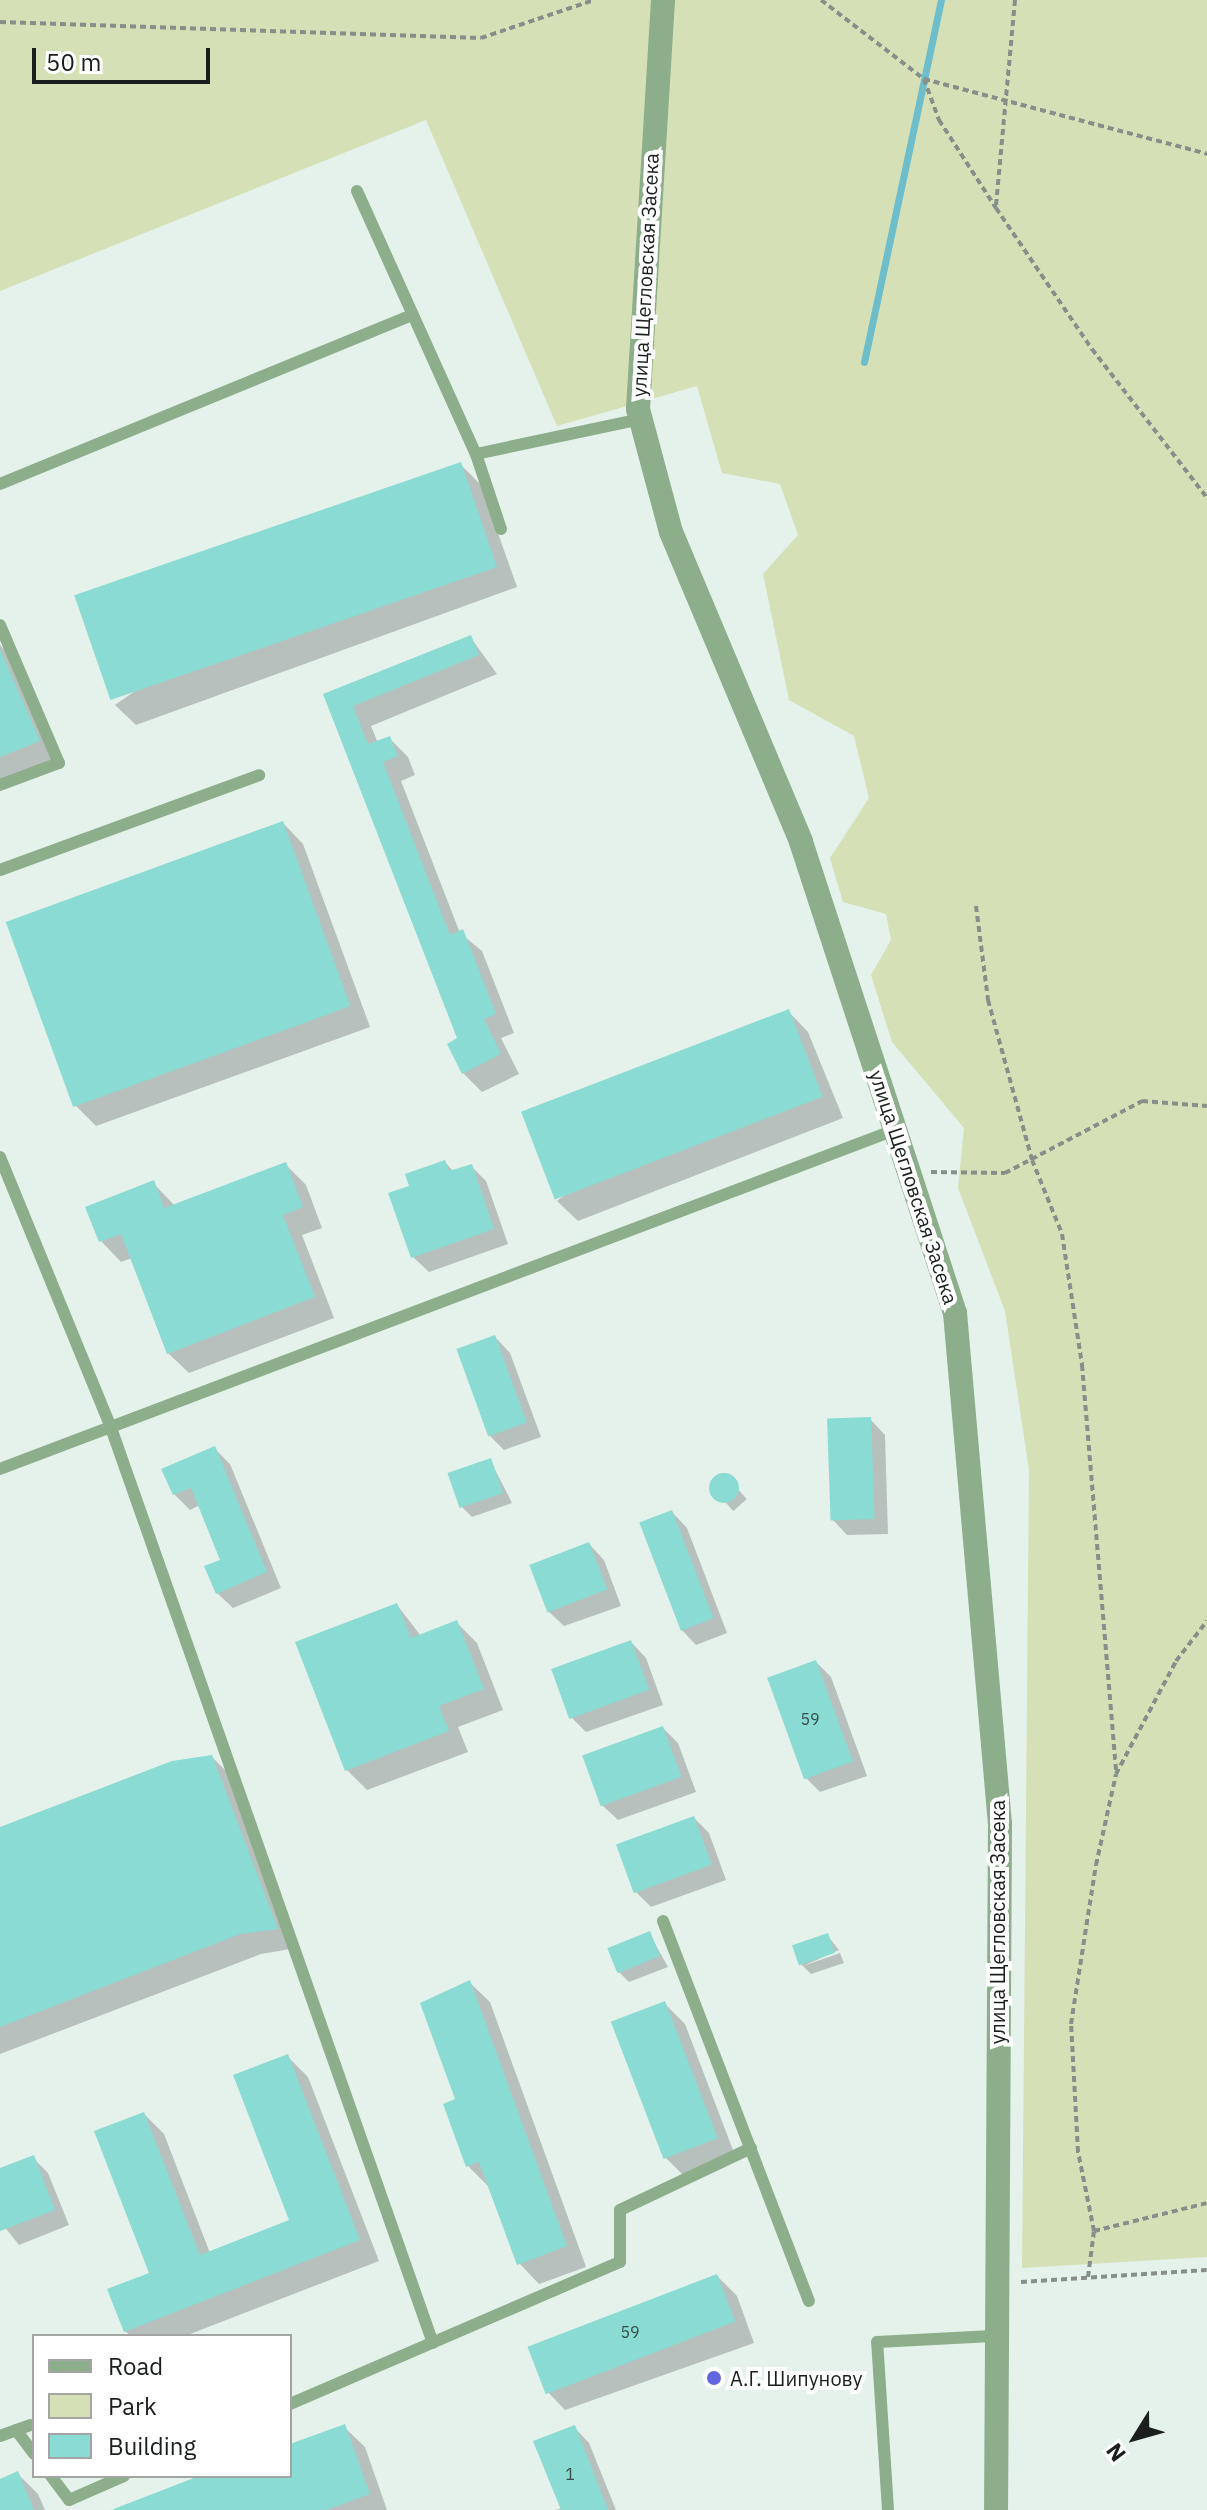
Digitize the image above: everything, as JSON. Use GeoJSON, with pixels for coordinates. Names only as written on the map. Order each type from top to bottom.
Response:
{"type":"FeatureCollection","features":[{"type":"Feature","properties":{"kind":"street","name":"улица Щегловская Засека"},"geometry":{"type":"LineString","coordinates":[[663,0],[642,279],[640,419],[671,532],[801,842],[955,1313],[1000,1824],[993,2336],[1001,2365],[996,2510]]}},
{"type":"Feature","properties":{"kind":"lane"},"geometry":{"type":"LineString","coordinates":[[357,191],[476,454],[501,529]]}},
{"type":"Feature","properties":{"kind":"lane"},"geometry":{"type":"LineString","coordinates":[[0,484],[413,315]]}},
{"type":"Feature","properties":{"kind":"lane"},"geometry":{"type":"LineString","coordinates":[[476,454],[640,419]]}},
{"type":"Feature","properties":{"kind":"lane"},"geometry":{"type":"LineString","coordinates":[[0,625],[59,763],[0,785]]}},
{"type":"Feature","properties":{"kind":"lane"},"geometry":{"type":"LineString","coordinates":[[0,870],[259,775]]}},
{"type":"Feature","properties":{"kind":"lane"},"geometry":{"type":"LineString","coordinates":[[0,1469],[895,1130]]}},
{"type":"Feature","properties":{"kind":"lane"},"geometry":{"type":"LineString","coordinates":[[0,1157],[110,1425],[433,2343]]}},
{"type":"Feature","properties":{"kind":"lane"},"geometry":{"type":"LineString","coordinates":[[663,1921],[809,2301]]}},
{"type":"Feature","properties":{"kind":"lane"},"geometry":{"type":"LineString","coordinates":[[292,2403],[620,2262],[620,2210],[751,2148]]}},
{"type":"Feature","properties":{"kind":"lane"},"geometry":{"type":"LineString","coordinates":[[888,2510],[877,2342],[993,2336]]}},
{"type":"Feature","properties":{"kind":"lane"},"geometry":{"type":"LineString","coordinates":[[0,2436],[30,2425]]}},
{"type":"Feature","properties":{"kind":"lane"},"geometry":{"type":"LineString","coordinates":[[16,2430],[32,2451]]}},
{"type":"Feature","properties":{"kind":"lane"},"geometry":{"type":"LineString","coordinates":[[52,2478],[69,2500],[119,2478]]}},
{"type":"Feature","properties":{"kind":"path"},"geometry":{"type":"LineString","coordinates":[[0,22],[481,38],[594,0]]}},
{"type":"Feature","properties":{"kind":"path"},"geometry":{"type":"LineString","coordinates":[[821,0],[924,79],[1003,105],[1207,154]]}},
{"type":"Feature","properties":{"kind":"path"},"geometry":{"type":"LineString","coordinates":[[996,208],[1015,0]]}},
{"type":"Feature","properties":{"kind":"path"},"geometry":{"type":"LineString","coordinates":[[924,79],[939,120],[996,208],[1092,349],[1207,498]]}},
{"type":"Feature","properties":{"kind":"path"},"geometry":{"type":"LineString","coordinates":[[976,906],[988,1000],[1032,1160],[1062,1234],[1082,1365],[1116,1774],[1071,2024],[1078,2152],[1094,2231],[1088,2277]]}},
{"type":"Feature","properties":{"kind":"path"},"geometry":{"type":"LineString","coordinates":[[909,1171],[1005,1173],[1142,1101],[1207,1106]]}},
{"type":"Feature","properties":{"kind":"path"},"geometry":{"type":"LineString","coordinates":[[1116,1774],[1176,1661],[1207,1621]]}},
{"type":"Feature","properties":{"kind":"path"},"geometry":{"type":"LineString","coordinates":[[1094,2231],[1207,2203]]}},
{"type":"Feature","properties":{"kind":"path"},"geometry":{"type":"LineString","coordinates":[[995,2284],[1207,2270]]}},
{"type":"Feature","properties":{"kind":"green space"},"geometry":{"type":"Polygon","coordinates":[[[0,0],[1207,0],[1207,2257],[1022,2268],[1029,1470],[1005,1311],[958,1188],[964,1128],[892,1042],[871,975],[891,940],[886,914],[843,902],[830,858],[869,798],[854,736],[789,700],[763,574],[798,535],[780,484],[722,473],[697,386],[557,426],[426,120],[0,291],[0,0]]]}},
{"type":"Feature","properties":{"kind":"building"},"geometry":{"type":"Polygon","coordinates":[[[461,462],[497,567],[110,700],[74,595],[461,462]]]}},
{"type":"Feature","properties":{"kind":"building"},"geometry":{"type":"Polygon","coordinates":[[[471,635],[479,655],[353,706],[368,744],[390,736],[398,756],[383,762],[450,935],[463,929],[496,1014],[484,1019],[501,1054],[462,1074],[447,1044],[457,1038],[323,694],[471,635]]]}},
{"type":"Feature","properties":{"kind":"building"},"geometry":{"type":"Polygon","coordinates":[[[0,649],[40,741],[0,757],[0,649]]]}},
{"type":"Feature","properties":{"kind":"building"},"geometry":{"type":"Polygon","coordinates":[[[283,821],[350,1006],[73,1107],[6,922],[283,821]]]}},
{"type":"Feature","properties":{"kind":"building"},"geometry":{"type":"Polygon","coordinates":[[[789,1009],[823,1097],[555,1200],[521,1112],[789,1009]]]}},
{"type":"Feature","properties":{"kind":"building"},"geometry":{"type":"Polygon","coordinates":[[[445,1160],[449,1171],[472,1164],[494,1229],[411,1258],[388,1193],[409,1186],[405,1174],[445,1160]]]}},
{"type":"Feature","properties":{"kind":"building"},"geometry":{"type":"Polygon","coordinates":[[[286,1162],[303,1207],[283,1215],[315,1297],[167,1354],[121,1234],[99,1242],[85,1207],[154,1180],[164,1208],[286,1162]]]}},
{"type":"Feature","properties":{"kind":"building"},"geometry":{"type":"Polygon","coordinates":[[[495,1335],[527,1422],[488,1436],[456,1349],[495,1335]]]}},
{"type":"Feature","properties":{"kind":"building"},"geometry":{"type":"Polygon","coordinates":[[[871,1417],[875,1519],[831,1520],[827,1419],[871,1417]]]}},
{"type":"Feature","properties":{"kind":"building"},"geometry":{"type":"Polygon","coordinates":[[[215,1446],[267,1572],[216,1594],[204,1566],[220,1560],[191,1488],[173,1495],[161,1469],[215,1446]]]}},
{"type":"Feature","properties":{"kind":"building"},"geometry":{"type":"Polygon","coordinates":[[[491,1458],[503,1493],[460,1508],[448,1473],[491,1458]]]}},
{"type":"Feature","properties":{"kind":"building"},"geometry":{"type":"Polygon","coordinates":[[[724,1473],[735,1477],[739,1488],[735,1499],[724,1503],[713,1499],[709,1488],[713,1477],[724,1473]]]}},
{"type":"Feature","properties":{"kind":"building"},"geometry":{"type":"Polygon","coordinates":[[[672,1510],[714,1618],[681,1631],[639,1523],[672,1510]]]}},
{"type":"Feature","properties":{"kind":"building"},"geometry":{"type":"Polygon","coordinates":[[[589,1542],[607,1590],[548,1613],[529,1565],[589,1542]]]}},
{"type":"Feature","properties":{"kind":"building"},"geometry":{"type":"Polygon","coordinates":[[[397,1603],[411,1638],[457,1620],[484,1689],[439,1706],[449,1731],[345,1771],[295,1642],[397,1603]]]}},
{"type":"Feature","properties":{"kind":"building"},"geometry":{"type":"Polygon","coordinates":[[[631,1640],[649,1690],[569,1719],[551,1669],[631,1640]]]}},
{"type":"Feature","properties":{"kind":"building"},"geometry":{"type":"Polygon","coordinates":[[[816,1660],[853,1761],[804,1779],[767,1678],[816,1660]]]}},
{"type":"Feature","properties":{"kind":"building"},"geometry":{"type":"Polygon","coordinates":[[[663,1726],[681,1777],[601,1806],[582,1755],[663,1726]]]}},
{"type":"Feature","properties":{"kind":"building"},"geometry":{"type":"Polygon","coordinates":[[[212,1755],[278,1929],[240,1934],[0,2027],[0,1827],[172,1761],[212,1755]]]}},
{"type":"Feature","properties":{"kind":"building"},"geometry":{"type":"Polygon","coordinates":[[[694,1816],[712,1865],[634,1893],[616,1844],[694,1816]]]}},
{"type":"Feature","properties":{"kind":"building"},"geometry":{"type":"Polygon","coordinates":[[[650,1931],[660,1956],[617,1973],[607,1948],[650,1931]]]}},
{"type":"Feature","properties":{"kind":"building"},"geometry":{"type":"Polygon","coordinates":[[[828,1933],[835,1953],[799,1965],[792,1945],[828,1933]]]}},
{"type":"Feature","properties":{"kind":"building"},"geometry":{"type":"Polygon","coordinates":[[[470,1980],[567,2246],[517,2265],[479,2162],[466,2167],[443,2104],[455,2099],[420,2003],[470,1980]]]}},
{"type":"Feature","properties":{"kind":"building"},"geometry":{"type":"Polygon","coordinates":[[[665,2001],[718,2138],[664,2159],[611,2022],[665,2001]]]}},
{"type":"Feature","properties":{"kind":"building"},"geometry":{"type":"Polygon","coordinates":[[[288,2054],[360,2240],[124,2332],[107,2289],[149,2273],[94,2131],[144,2112],[200,2255],[289,2220],[233,2075],[288,2054]]]}},
{"type":"Feature","properties":{"kind":"building"},"geometry":{"type":"Polygon","coordinates":[[[34,2155],[55,2210],[0,2231],[0,2168],[34,2155]]]}},
{"type":"Feature","properties":{"kind":"building"},"geometry":{"type":"Polygon","coordinates":[[[717,2274],[735,2322],[546,2394],[527,2347],[717,2274]]]}},
{"type":"Feature","properties":{"kind":"building"},"geometry":{"type":"Polygon","coordinates":[[[345,2424],[370,2494],[326,2510],[111,2510],[194,2478],[292,2478],[292,2443],[345,2424]]]}},
{"type":"Feature","properties":{"kind":"building"},"geometry":{"type":"Polygon","coordinates":[[[575,2425],[608,2510],[561,2510],[533,2441],[575,2425]]]}},
{"type":"Feature","properties":{"kind":"building"},"geometry":{"type":"Polygon","coordinates":[[[18,2471],[34,2510],[0,2510],[0,2479],[18,2471]]]}},
{"type":"Feature","properties":{"kind":"waterway"},"geometry":{"type":"LineString","coordinates":[[864,362],[941,0]]}},
{"type":"Feature","properties":{"kind":"place","name":"А.Г. Шипунову"},"geometry":{"type":"Point","coordinates":[714,2378]}}]}
